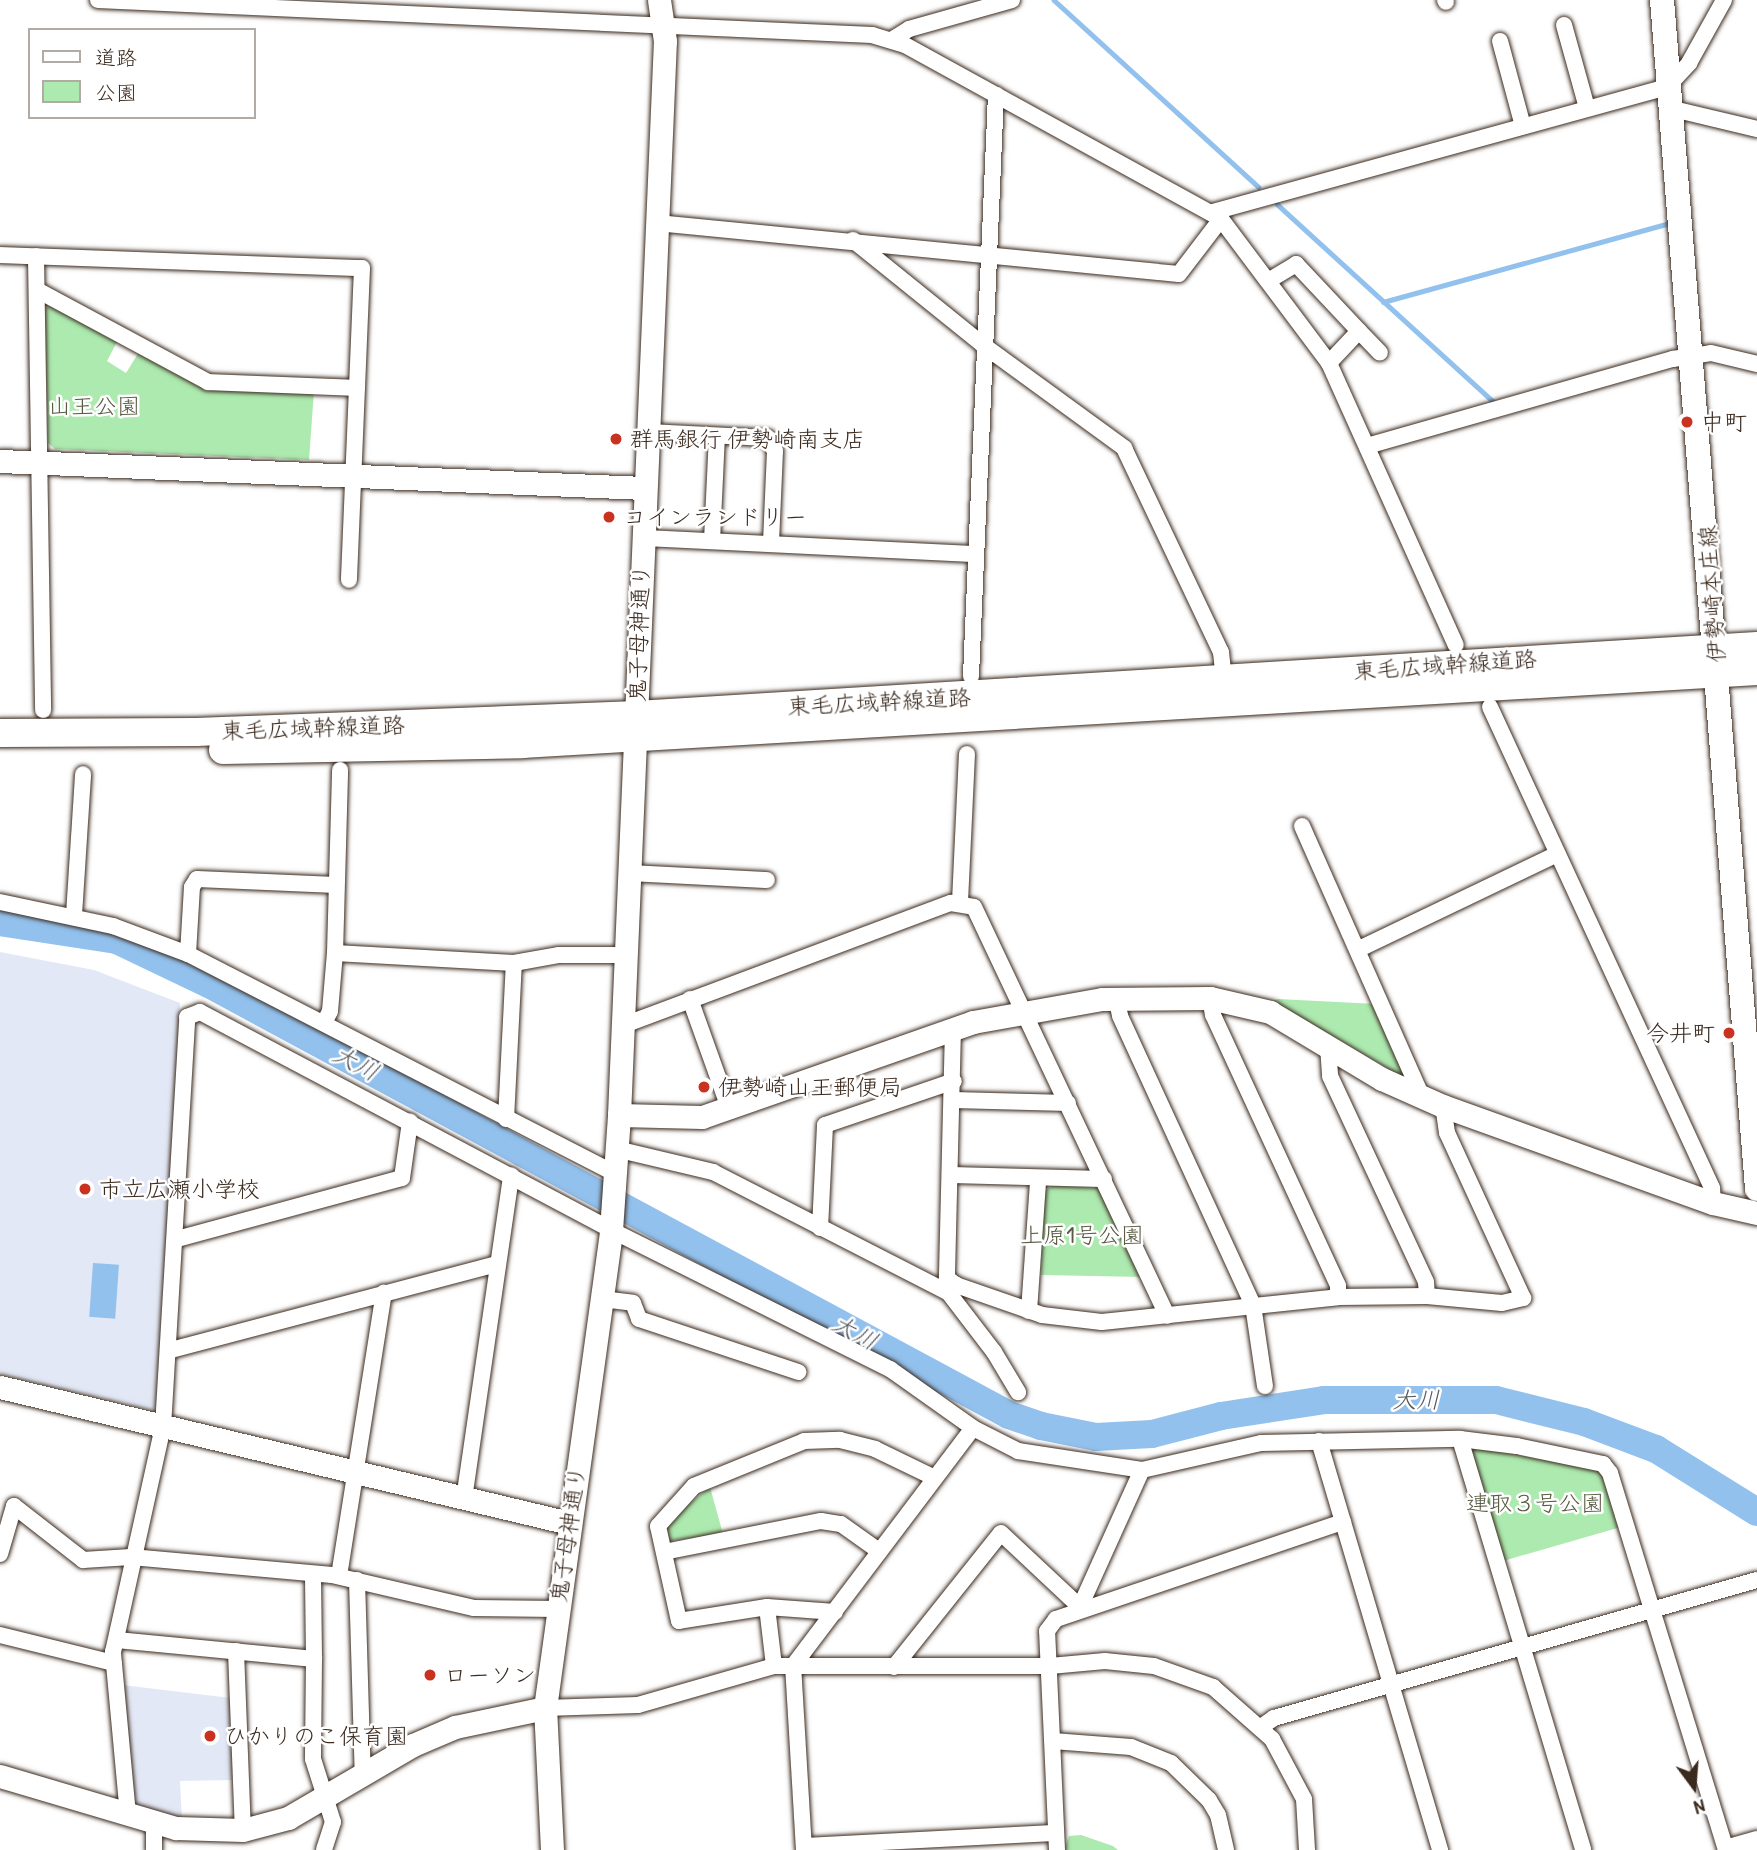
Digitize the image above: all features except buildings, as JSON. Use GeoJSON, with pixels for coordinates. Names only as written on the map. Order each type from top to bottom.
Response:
{"type":"FeatureCollection","features":[{"type":"Feature","properties":{"kind":"highway","name":"東毛広域幹線道路"},"geometry":{"type":"LineString","coordinates":[[0,733],[636,727],[1717,661],[1757,646]]}},
{"type":"Feature","properties":{"kind":"highway","name":"東毛広域幹線道路"},"geometry":{"type":"LineString","coordinates":[[0,751],[509,745],[636,727],[1224,679],[1717,661],[1757,671]]}},
{"type":"Feature","properties":{"kind":"main road","name":"伊勢崎本庄線"},"geometry":{"type":"LineString","coordinates":[[1662,0],[1717,661],[1757,1189]]}},
{"type":"Feature","properties":{"kind":"street"},"geometry":{"type":"LineString","coordinates":[[97,0],[373,5],[893,39],[1217,215],[1329,363],[1456,645]]}},
{"type":"Feature","properties":{"kind":"street","name":"鬼子母神通り"},"geometry":{"type":"LineString","coordinates":[[552,1850],[545,1708],[601,1299],[620,1115],[657,223],[663,26],[659,0]]}},
{"type":"Feature","properties":{"kind":"street"},"geometry":{"type":"LineString","coordinates":[[893,39],[909,29],[1012,0]]}},
{"type":"Feature","properties":{"kind":"street"},"geometry":{"type":"LineString","coordinates":[[1668,97],[1724,0]]}},
{"type":"Feature","properties":{"kind":"street"},"geometry":{"type":"LineString","coordinates":[[1564,24],[1587,108]]}},
{"type":"Feature","properties":{"kind":"street"},"geometry":{"type":"LineString","coordinates":[[1500,41],[1523,126]]}},
{"type":"Feature","properties":{"kind":"street"},"geometry":{"type":"LineString","coordinates":[[971,676],[996,94]]}},
{"type":"Feature","properties":{"kind":"street"},"geometry":{"type":"LineString","coordinates":[[657,223],[853,240],[1179,274],[1217,215],[1587,108],[1668,97],[1757,129]]}},
{"type":"Feature","properties":{"kind":"street"},"geometry":{"type":"LineString","coordinates":[[853,240],[984,345],[1124,448],[1219,646],[1224,679]]}},
{"type":"Feature","properties":{"kind":"street"},"geometry":{"type":"LineString","coordinates":[[0,255],[362,268],[349,580]]}},
{"type":"Feature","properties":{"kind":"street"},"geometry":{"type":"LineString","coordinates":[[36,256],[39,291],[43,710]]}},
{"type":"Feature","properties":{"kind":"street"},"geometry":{"type":"LineString","coordinates":[[1268,281],[1296,264],[1380,353]]}},
{"type":"Feature","properties":{"kind":"street"},"geometry":{"type":"LineString","coordinates":[[39,291],[208,382],[356,388]]}},
{"type":"Feature","properties":{"kind":"street"},"geometry":{"type":"LineString","coordinates":[[1329,363],[1359,331]]}},
{"type":"Feature","properties":{"kind":"street"},"geometry":{"type":"LineString","coordinates":[[1367,446],[1515,401],[1691,356],[1711,353],[1757,364]]}},
{"type":"Feature","properties":{"kind":"street"},"geometry":{"type":"LineString","coordinates":[[648,432],[768,438],[774,444],[771,543]]}},
{"type":"Feature","properties":{"kind":"street"},"geometry":{"type":"LineString","coordinates":[[712,541],[717,436]]}},
{"type":"Feature","properties":{"kind":"street"},"geometry":{"type":"LineString","coordinates":[[0,461],[645,488]]}},
{"type":"Feature","properties":{"kind":"street"},"geometry":{"type":"LineString","coordinates":[[643,538],[975,554]]}},
{"type":"Feature","properties":{"kind":"street"},"geometry":{"type":"LineString","coordinates":[[1490,708],[1712,1188],[1713,1203]]}},
{"type":"Feature","properties":{"kind":"street"},"geometry":{"type":"LineString","coordinates":[[960,902],[967,754]]}},
{"type":"Feature","properties":{"kind":"street"},"geometry":{"type":"LineString","coordinates":[[324,1023],[335,953],[340,770]]}},
{"type":"Feature","properties":{"kind":"street"},"geometry":{"type":"LineString","coordinates":[[74,915],[83,774]]}},
{"type":"Feature","properties":{"kind":"street"},"geometry":{"type":"LineString","coordinates":[[616,1149],[713,1172],[820,1228],[952,1289],[1029,1311],[1102,1322],[1338,1297],[1427,1296],[1502,1303],[1523,1298],[1302,827]]}},
{"type":"Feature","properties":{"kind":"street"},"geometry":{"type":"LineString","coordinates":[[1359,948],[1557,854]]}},
{"type":"Feature","properties":{"kind":"street"},"geometry":{"type":"LineString","coordinates":[[628,873],[767,880]]}},
{"type":"Feature","properties":{"kind":"street"},"geometry":{"type":"LineString","coordinates":[[188,954],[192,887],[197,879],[336,885]]}},
{"type":"Feature","properties":{"kind":"street"},"geometry":{"type":"LineString","coordinates":[[0,902],[74,915],[188,954],[615,1178]]}},
{"type":"Feature","properties":{"kind":"street"},"geometry":{"type":"LineString","coordinates":[[624,1025],[960,902]]}},
{"type":"Feature","properties":{"kind":"street"},"geometry":{"type":"LineString","coordinates":[[960,902],[979,914],[1167,1316]]}},
{"type":"Feature","properties":{"kind":"street"},"geometry":{"type":"LineString","coordinates":[[335,953],[514,962],[559,955],[626,955]]}},
{"type":"Feature","properties":{"kind":"street"},"geometry":{"type":"LineString","coordinates":[[506,1119],[514,962]]}},
{"type":"Feature","properties":{"kind":"street"},"geometry":{"type":"LineString","coordinates":[[620,1115],[689,1119],[729,1108],[953,1028],[1025,1013],[1116,998],[1210,999],[1270,1012],[1433,1102],[1713,1203],[1757,1213]]}},
{"type":"Feature","properties":{"kind":"street"},"geometry":{"type":"LineString","coordinates":[[1116,998],[1120,1016],[1253,1305],[1265,1386]]}},
{"type":"Feature","properties":{"kind":"street"},"geometry":{"type":"LineString","coordinates":[[690,999],[729,1108]]}},
{"type":"Feature","properties":{"kind":"street"},"geometry":{"type":"LineString","coordinates":[[1210,999],[1213,1015],[1338,1286],[1338,1297]]}},
{"type":"Feature","properties":{"kind":"street"},"geometry":{"type":"LineString","coordinates":[[128,1815],[114,1663],[131,1557],[163,1427],[171,1350],[187,1017],[193,1012],[200,1012],[890,1369],[973,1428],[1018,1451],[1142,1470],[1261,1443],[1460,1439],[1603,1464],[1610,1473],[1727,1850],[1757,1842]]}},
{"type":"Feature","properties":{"kind":"street"},"geometry":{"type":"LineString","coordinates":[[953,1028],[954,1081],[947,1278],[1018,1392]]}},
{"type":"Feature","properties":{"kind":"street"},"geometry":{"type":"LineString","coordinates":[[1328,1046],[1330,1076],[1426,1282],[1427,1296]]}},
{"type":"Feature","properties":{"kind":"street"},"geometry":{"type":"LineString","coordinates":[[820,1228],[825,1125],[954,1081]]}},
{"type":"Feature","properties":{"kind":"street"},"geometry":{"type":"LineString","coordinates":[[953,1100],[1068,1103]]}},
{"type":"Feature","properties":{"kind":"street"},"geometry":{"type":"LineString","coordinates":[[177,1239],[402,1178],[410,1122]]}},
{"type":"Feature","properties":{"kind":"street"},"geometry":{"type":"LineString","coordinates":[[464,1499],[511,1175]]}},
{"type":"Feature","properties":{"kind":"street"},"geometry":{"type":"LineString","coordinates":[[950,1175],[1038,1181],[1104,1179]]}},
{"type":"Feature","properties":{"kind":"street"},"geometry":{"type":"LineString","coordinates":[[1029,1311],[1038,1181]]}},
{"type":"Feature","properties":{"kind":"street"},"geometry":{"type":"LineString","coordinates":[[171,1350],[496,1264]]}},
{"type":"Feature","properties":{"kind":"street"},"geometry":{"type":"LineString","coordinates":[[339,1576],[358,1473],[384,1293]]}},
{"type":"Feature","properties":{"kind":"street"},"geometry":{"type":"LineString","coordinates":[[601,1299],[633,1303],[639,1319],[799,1372]]}},
{"type":"Feature","properties":{"kind":"street"},"geometry":{"type":"LineString","coordinates":[[0,1387],[569,1523]]}},
{"type":"Feature","properties":{"kind":"street"},"geometry":{"type":"LineString","coordinates":[[973,1428],[933,1477],[793,1666],[804,1848],[1055,1833]]}},
{"type":"Feature","properties":{"kind":"street"},"geometry":{"type":"LineString","coordinates":[[1460,1439],[1583,1850]]}},
{"type":"Feature","properties":{"kind":"street"},"geometry":{"type":"LineString","coordinates":[[835,1612],[767,1606],[679,1620],[659,1525],[694,1486],[804,1441],[840,1440],[875,1449],[933,1477]]}},
{"type":"Feature","properties":{"kind":"street"},"geometry":{"type":"LineString","coordinates":[[1319,1441],[1440,1850]]}},
{"type":"Feature","properties":{"kind":"street"},"geometry":{"type":"LineString","coordinates":[[1080,1607],[1142,1470]]}},
{"type":"Feature","properties":{"kind":"street"},"geometry":{"type":"LineString","coordinates":[[0,1554],[7,1504],[83,1560],[131,1557],[313,1576],[339,1576],[474,1608],[558,1609]]}},
{"type":"Feature","properties":{"kind":"street"},"geometry":{"type":"LineString","coordinates":[[664,1552],[821,1521],[841,1524],[879,1551]]}},
{"type":"Feature","properties":{"kind":"street"},"geometry":{"type":"LineString","coordinates":[[1057,1850],[1047,1631],[1056,1619],[1080,1607],[1343,1522]]}},
{"type":"Feature","properties":{"kind":"street"},"geometry":{"type":"LineString","coordinates":[[894,1667],[1001,1533],[1080,1607]]}},
{"type":"Feature","properties":{"kind":"street"},"geometry":{"type":"LineString","coordinates":[[313,1576],[313,1759],[323,1800],[333,1822],[324,1850]]}},
{"type":"Feature","properties":{"kind":"street"},"geometry":{"type":"LineString","coordinates":[[357,1580],[363,1777]]}},
{"type":"Feature","properties":{"kind":"street"},"geometry":{"type":"LineString","coordinates":[[1261,1727],[1274,1718],[1757,1580]]}},
{"type":"Feature","properties":{"kind":"street"},"geometry":{"type":"LineString","coordinates":[[767,1606],[774,1666]]}},
{"type":"Feature","properties":{"kind":"street"},"geometry":{"type":"LineString","coordinates":[[0,1635],[114,1663]]}},
{"type":"Feature","properties":{"kind":"street"},"geometry":{"type":"LineString","coordinates":[[117,1640],[314,1659]]}},
{"type":"Feature","properties":{"kind":"street"},"geometry":{"type":"LineString","coordinates":[[236,1651],[243,1830]]}},
{"type":"Feature","properties":{"kind":"street"},"geometry":{"type":"LineString","coordinates":[[0,1776],[154,1823],[203,1831],[243,1830],[267,1826],[323,1800],[413,1745],[455,1727],[545,1708],[638,1705],[774,1666],[1050,1666],[1105,1661],[1174,1671],[1213,1687],[1261,1727],[1282,1754],[1304,1799],[1307,1850]]}},
{"type":"Feature","properties":{"kind":"street"},"geometry":{"type":"LineString","coordinates":[[1053,1741],[1131,1747],[1171,1763],[1209,1800],[1218,1815],[1226,1850]]}},
{"type":"Feature","properties":{"kind":"street"},"geometry":{"type":"LineString","coordinates":[[154,1823],[154,1850]]}},
{"type":"Feature","properties":{"kind":"shaded area","name":"市立広瀬小学校"},"geometry":{"type":"Polygon","coordinates":[[[0,952],[94,970],[180,1003],[158,1404],[152,1410],[0,1374],[0,952]]]}},
{"type":"Feature","properties":{"kind":"shaded area"},"geometry":{"type":"Polygon","coordinates":[[[122,1685],[231,1698],[234,1780],[180,1781],[182,1821],[133,1805],[122,1685]]]}},
{"type":"Feature","properties":{"kind":"green space","name":"山王公園"},"geometry":{"type":"Polygon","coordinates":[[[53,304],[118,340],[107,361],[126,373],[139,352],[205,386],[314,391],[309,460],[55,449],[48,443],[45,309],[53,304]]]}},
{"type":"Feature","properties":{"kind":"green space"},"geometry":{"type":"Polygon","coordinates":[[[1278,999],[1377,1004],[1411,1082],[1273,1001],[1278,999]]]}},
{"type":"Feature","properties":{"kind":"green space","name":"上原1号公園"},"geometry":{"type":"Polygon","coordinates":[[[1052,1186],[1098,1188],[1144,1277],[1041,1275],[1044,1192],[1052,1186]]]}},
{"type":"Feature","properties":{"kind":"green space","name":"連取３号公園"},"geometry":{"type":"Polygon","coordinates":[[[1477,1448],[1598,1469],[1606,1475],[1621,1527],[1503,1561],[1471,1451],[1477,1448]]]}},
{"type":"Feature","properties":{"kind":"green space"},"geometry":{"type":"Polygon","coordinates":[[[710,1487],[723,1534],[669,1541],[665,1524],[710,1487]]]}},
{"type":"Feature","properties":{"kind":"green space"},"geometry":{"type":"Polygon","coordinates":[[[1081,1835],[1118,1850],[1064,1850],[1069,1836],[1081,1835]]]}},
{"type":"Feature","properties":{"kind":"water"},"geometry":{"type":"Polygon","coordinates":[[[93,1263],[119,1265],[115,1319],[89,1317],[93,1263]]]}},
{"type":"Feature","properties":{"kind":"waterway"},"geometry":{"type":"LineString","coordinates":[[1054,0],[1259,187]]}},
{"type":"Feature","properties":{"kind":"waterway"},"geometry":{"type":"LineString","coordinates":[[1277,204],[1493,401]]}},
{"type":"Feature","properties":{"kind":"waterway"},"geometry":{"type":"LineString","coordinates":[[1383,302],[1667,224]]}},
{"type":"Feature","properties":{"kind":"waterway","name":"大川"},"geometry":{"type":"LineString","coordinates":[[0,922],[117,940],[209,984],[1009,1415],[1041,1426],[1096,1437],[1152,1434],[1221,1416],[1324,1400],[1496,1400],[1584,1422],[1656,1449],[1757,1512]]}},
{"type":"Feature","properties":{"kind":"place","name":"中町"},"geometry":{"type":"Point","coordinates":[1687,422]}},
{"type":"Feature","properties":{"kind":"place","name":"群馬銀行 伊勢崎南支店"},"geometry":{"type":"Point","coordinates":[616,439]}},
{"type":"Feature","properties":{"kind":"place","name":"コインランドリー"},"geometry":{"type":"Point","coordinates":[609,517]}},
{"type":"Feature","properties":{"kind":"place","name":"今井町"},"geometry":{"type":"Point","coordinates":[1729,1033]}},
{"type":"Feature","properties":{"kind":"place","name":"伊勢崎山王郵便局"},"geometry":{"type":"Point","coordinates":[704,1087]}},
{"type":"Feature","properties":{"kind":"place","name":"市立広瀬小学校"},"geometry":{"type":"Point","coordinates":[85,1189]}},
{"type":"Feature","properties":{"kind":"place","name":"ローソン"},"geometry":{"type":"Point","coordinates":[430,1675]}},
{"type":"Feature","properties":{"kind":"place","name":"ひかりのこ保育園"},"geometry":{"type":"Point","coordinates":[210,1736]}}]}
